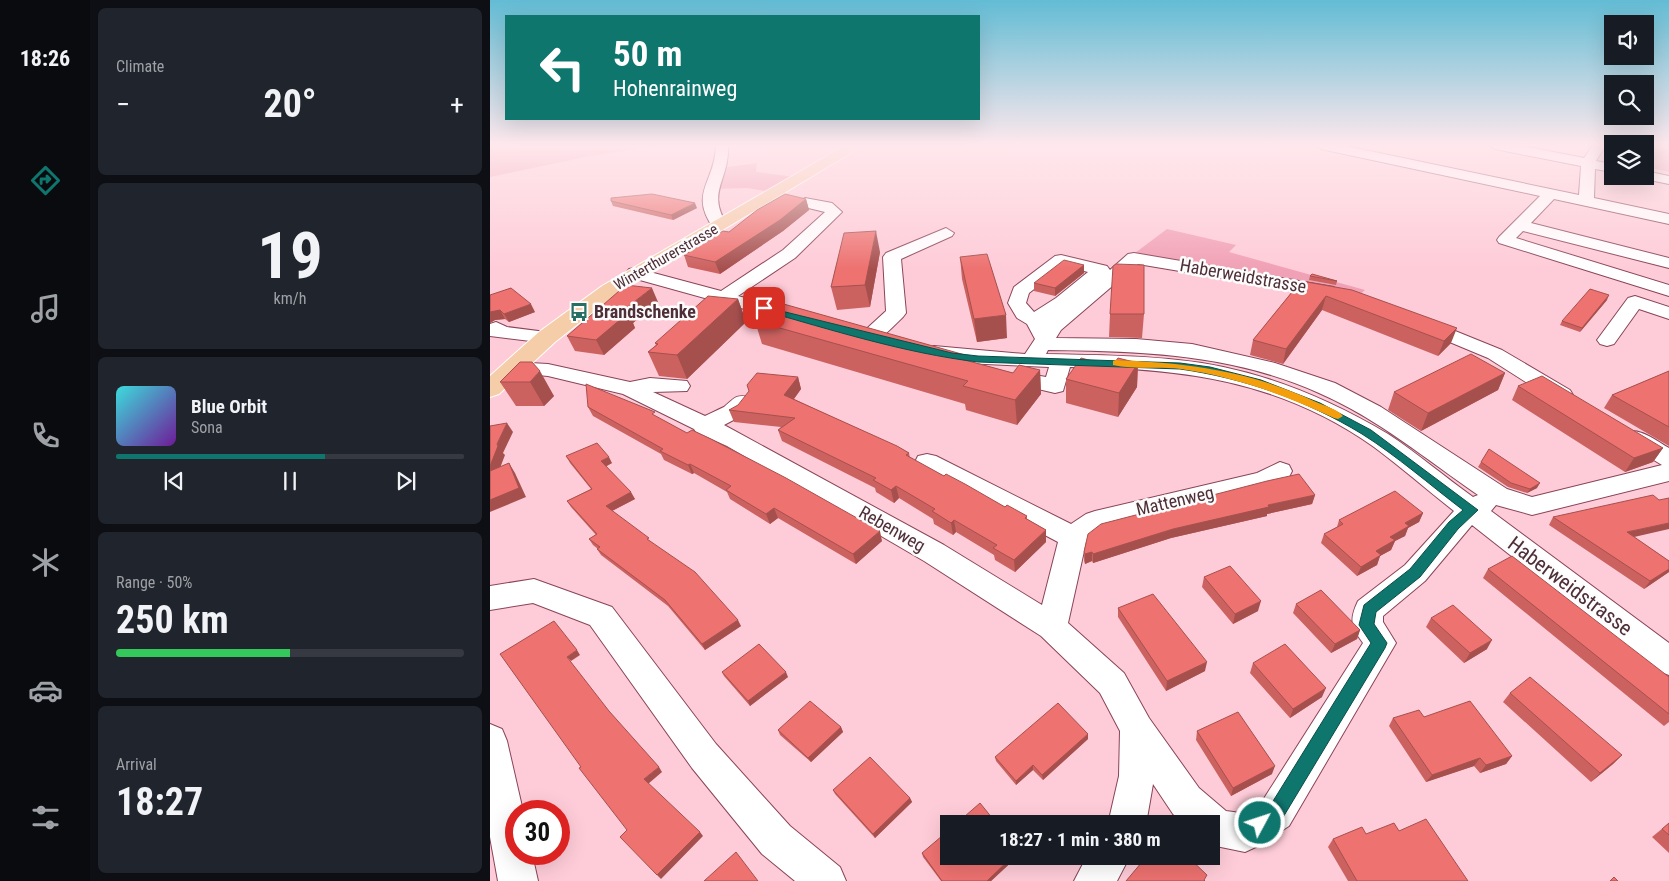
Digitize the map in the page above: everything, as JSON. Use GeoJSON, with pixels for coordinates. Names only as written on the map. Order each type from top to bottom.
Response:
{"type":"FeatureCollection","features":[{"type":"Feature","properties":{"kind":"main road","name":"Winterthurerstrasse"},"geometry":{"type":"LineString","coordinates":[[490,390],[547,337],[595,300],[635,273],[787,186]]}},
{"type":"Feature","properties":{"kind":"street"},"geometry":{"type":"LineString","coordinates":[[714,186],[708,201],[709,210],[720,226]]}},
{"type":"Feature","properties":{"kind":"street"},"geometry":{"type":"LineString","coordinates":[[1514,186],[1669,219]]}},
{"type":"Feature","properties":{"kind":"street"},"geometry":{"type":"LineString","coordinates":[[1586,201],[1587,186]]}},
{"type":"Feature","properties":{"kind":"street"},"geometry":{"type":"LineString","coordinates":[[1551,194],[1505,240],[1669,291]]}},
{"type":"Feature","properties":{"kind":"street"},"geometry":{"type":"LineString","coordinates":[[724,298],[789,254],[834,212],[827,206],[805,203]]}},
{"type":"Feature","properties":{"kind":"street"},"geometry":{"type":"LineString","coordinates":[[1519,225],[1669,263]]}},
{"type":"Feature","properties":{"kind":"street"},"geometry":{"type":"LineString","coordinates":[[892,343],[859,334],[896,313],[892,257],[946,233]]}},
{"type":"Feature","properties":{"kind":"street","name":"Haberweidstrasse"},"geometry":{"type":"LineString","coordinates":[[1037,356],[1054,326],[1134,258],[1346,295]]}},
{"type":"Feature","properties":{"kind":"street"},"geometry":{"type":"LineString","coordinates":[[635,273],[821,324]]}},
{"type":"Feature","properties":{"kind":"street"},"geometry":{"type":"LineString","coordinates":[[1607,340],[1635,302],[1669,313]]}},
{"type":"Feature","properties":{"kind":"street"},"geometry":{"type":"LineString","coordinates":[[1409,319],[1494,354],[1578,404]]}},
{"type":"Feature","properties":{"kind":"street"},"geometry":{"type":"LineString","coordinates":[[1035,320],[1037,356]]}},
{"type":"Feature","properties":{"kind":"street"},"geometry":{"type":"LineString","coordinates":[[490,330],[496,328],[502,332],[547,337]]}},
{"type":"Feature","properties":{"kind":"street","name":"Haberweidstrasse"},"geometry":{"type":"LineString","coordinates":[[915,348],[978,359],[1037,356],[1061,361],[1180,366],[1234,376],[1292,394],[1337,415],[1485,503],[1669,661]]}},
{"type":"Feature","properties":{"kind":"street","name":"Rebenweg"},"geometry":{"type":"LineString","coordinates":[[512,368],[548,370],[630,389],[704,427],[735,440],[800,476],[934,553],[1052,627],[1112,683],[1137,729],[1137,776],[1129,815]]}},
{"type":"Feature","properties":{"kind":"street"},"geometry":{"type":"LineString","coordinates":[[630,389],[650,385],[679,386]]}},
{"type":"Feature","properties":{"kind":"street"},"geometry":{"type":"LineString","coordinates":[[704,427],[732,411],[741,402]]}},
{"type":"Feature","properties":{"kind":"street"},"geometry":{"type":"LineString","coordinates":[[1619,429],[1669,459]]}},
{"type":"Feature","properties":{"kind":"street"},"geometry":{"type":"LineString","coordinates":[[927,462],[1073,536],[1052,627]]}},
{"type":"Feature","properties":{"kind":"street","name":"Mattenweg"},"geometry":{"type":"LineString","coordinates":[[1073,536],[1095,521],[1265,480],[1280,471]]}},
{"type":"Feature","properties":{"kind":"street","name":"Haberweidstrasse"},"geometry":{"type":"LineString","coordinates":[[1485,503],[1532,506],[1669,472]]}},
{"type":"Feature","properties":{"kind":"street"},"geometry":{"type":"LineString","coordinates":[[1137,729],[1186,801],[1217,828],[1245,833],[1276,813],[1380,643],[1367,625],[1369,610],[1415,573],[1454,526],[1485,503]]}},
{"type":"Feature","properties":{"kind":"street"},"geometry":{"type":"LineString","coordinates":[[490,598],[534,591],[601,616],[704,756],[776,840],[826,881]]}},
{"type":"Feature","properties":{"kind":"street"},"geometry":{"type":"LineString","coordinates":[[490,741],[518,881]]}},
{"type":"Feature","properties":{"kind":"street"},"geometry":{"type":"LineString","coordinates":[[1094,881],[1105,865]]}},
{"type":"Feature","properties":{"kind":"lane"},"geometry":{"type":"LineString","coordinates":[[1037,356],[1136,345],[1192,350],[1268,367],[1326,388],[1373,412],[1485,503]]}},
{"type":"Feature","properties":{"kind":"shaded area"},"geometry":{"type":"Polygon","coordinates":[[[713,186],[790,186],[779,193],[747,188],[712,189],[713,186]]]}},
{"type":"Feature","properties":{"kind":"shaded area"},"geometry":{"type":"Polygon","coordinates":[[[1167,229],[1236,245],[1229,252],[1365,290],[1356,298],[1135,253],[1167,229]]]}},
{"type":"Feature","properties":{"kind":"building"},"geometry":{"type":"Polygon","coordinates":[[[652,194],[695,203],[671,215],[611,201],[611,198],[652,194]]]}},
{"type":"Feature","properties":{"kind":"building"},"geometry":{"type":"Polygon","coordinates":[[[785,194],[806,199],[780,220],[715,262],[684,255],[723,231],[729,232],[757,210],[785,194]]]}},
{"type":"Feature","properties":{"kind":"building"},"geometry":{"type":"Polygon","coordinates":[[[876,231],[865,285],[831,287],[844,233],[876,231]]]}},
{"type":"Feature","properties":{"kind":"building"},"geometry":{"type":"Polygon","coordinates":[[[987,254],[1006,315],[974,319],[960,257],[987,254]]]}},
{"type":"Feature","properties":{"kind":"building"},"geometry":{"type":"Polygon","coordinates":[[[1064,260],[1084,265],[1055,288],[1034,283],[1064,260]]]}},
{"type":"Feature","properties":{"kind":"building"},"geometry":{"type":"Polygon","coordinates":[[[1116,264],[1144,265],[1144,314],[1110,314],[1113,266],[1116,264]]]}},
{"type":"Feature","properties":{"kind":"building"},"geometry":{"type":"Polygon","coordinates":[[[1312,274],[1337,281],[1310,276],[1312,274]]]}},
{"type":"Feature","properties":{"kind":"building"},"geometry":{"type":"Polygon","coordinates":[[[1301,281],[1352,290],[1457,328],[1444,341],[1326,296],[1286,349],[1253,340],[1301,281]]]}},
{"type":"Feature","properties":{"kind":"building"},"geometry":{"type":"Polygon","coordinates":[[[626,285],[652,288],[621,312],[628,313],[596,340],[567,336],[626,285]]]}},
{"type":"Feature","properties":{"kind":"building"},"geometry":{"type":"Polygon","coordinates":[[[511,288],[531,304],[504,314],[500,310],[490,312],[490,295],[511,288]]]}},
{"type":"Feature","properties":{"kind":"building"},"geometry":{"type":"Polygon","coordinates":[[[1590,289],[1609,295],[1582,328],[1562,321],[1590,289]]]}},
{"type":"Feature","properties":{"kind":"building"},"geometry":{"type":"Polygon","coordinates":[[[708,296],[738,299],[677,355],[648,352],[658,344],[655,343],[708,296]]]}},
{"type":"Feature","properties":{"kind":"building"},"geometry":{"type":"Polygon","coordinates":[[[780,303],[965,355],[961,359],[1013,373],[1019,365],[1040,370],[1015,400],[963,386],[968,381],[755,321],[780,303]]]}},
{"type":"Feature","properties":{"kind":"building"},"geometry":{"type":"Polygon","coordinates":[[[1471,354],[1505,373],[1428,413],[1394,392],[1471,354]]]}},
{"type":"Feature","properties":{"kind":"building"},"geometry":{"type":"Polygon","coordinates":[[[1081,358],[1112,366],[1118,358],[1138,363],[1119,393],[1066,379],[1081,358]]]}},
{"type":"Feature","properties":{"kind":"building"},"geometry":{"type":"Polygon","coordinates":[[[520,362],[532,362],[540,371],[530,382],[500,382],[520,362]]]}},
{"type":"Feature","properties":{"kind":"building"},"geometry":{"type":"Polygon","coordinates":[[[1669,371],[1669,427],[1612,395],[1669,371]]]}},
{"type":"Feature","properties":{"kind":"building"},"geometry":{"type":"Polygon","coordinates":[[[757,373],[798,377],[784,395],[897,446],[909,453],[906,455],[944,476],[946,474],[1005,507],[1007,505],[1027,516],[1025,518],[1046,530],[1014,560],[993,548],[997,545],[954,520],[951,523],[932,511],[935,509],[896,486],[891,490],[873,480],[876,478],[778,430],[795,418],[729,410],[738,405],[749,391],[747,385],[757,373]]]}},
{"type":"Feature","properties":{"kind":"building"},"geometry":{"type":"Polygon","coordinates":[[[1542,376],[1663,448],[1634,458],[1518,386],[1542,376]]]}},
{"type":"Feature","properties":{"kind":"building"},"geometry":{"type":"Polygon","coordinates":[[[586,384],[655,412],[652,414],[687,433],[692,430],[711,439],[786,478],[880,531],[853,554],[774,508],[766,514],[726,490],[731,486],[690,464],[688,465],[660,451],[663,449],[588,407],[586,384]]]}},
{"type":"Feature","properties":{"kind":"building"},"geometry":{"type":"Polygon","coordinates":[[[507,423],[497,444],[498,446],[490,466],[490,426],[507,423]]]}},
{"type":"Feature","properties":{"kind":"building"},"geometry":{"type":"Polygon","coordinates":[[[597,443],[609,457],[601,461],[631,492],[606,506],[649,538],[647,539],[695,572],[738,620],[702,644],[665,600],[597,549],[600,547],[589,539],[597,534],[567,501],[592,489],[566,456],[597,443]]]}},
{"type":"Feature","properties":{"kind":"building"},"geometry":{"type":"Polygon","coordinates":[[[1489,449],[1540,483],[1530,489],[1511,483],[1481,462],[1489,449]]]}},
{"type":"Feature","properties":{"kind":"building"},"geometry":{"type":"Polygon","coordinates":[[[509,463],[519,488],[490,500],[490,471],[509,463]]]}},
{"type":"Feature","properties":{"kind":"building"},"geometry":{"type":"Polygon","coordinates":[[[1299,474],[1315,495],[1173,529],[1093,554],[1092,552],[1085,554],[1084,552],[1088,534],[1101,524],[1299,474]]]}},
{"type":"Feature","properties":{"kind":"building"},"geometry":{"type":"Polygon","coordinates":[[[1395,491],[1423,513],[1405,523],[1409,526],[1390,537],[1395,540],[1376,551],[1381,555],[1361,567],[1324,534],[1343,524],[1339,520],[1395,491]]]}},
{"type":"Feature","properties":{"kind":"building"},"geometry":{"type":"Polygon","coordinates":[[[1653,495],[1659,500],[1669,498],[1669,523],[1627,532],[1669,561],[1669,569],[1650,581],[1553,517],[1653,495]]]}},
{"type":"Feature","properties":{"kind":"building"},"geometry":{"type":"Polygon","coordinates":[[[1512,556],[1669,677],[1669,714],[1488,569],[1512,556]]]}},
{"type":"Feature","properties":{"kind":"building"},"geometry":{"type":"Polygon","coordinates":[[[1230,566],[1261,601],[1235,614],[1204,577],[1230,566]]]}},
{"type":"Feature","properties":{"kind":"building"},"geometry":{"type":"Polygon","coordinates":[[[1321,590],[1360,630],[1335,644],[1296,604],[1321,590]]]}},
{"type":"Feature","properties":{"kind":"building"},"geometry":{"type":"Polygon","coordinates":[[[1153,594],[1207,662],[1167,681],[1118,608],[1153,594]]]}},
{"type":"Feature","properties":{"kind":"building"},"geometry":{"type":"Polygon","coordinates":[[[1453,605],[1492,640],[1470,653],[1431,618],[1453,605]]]}},
{"type":"Feature","properties":{"kind":"building"},"geometry":{"type":"Polygon","coordinates":[[[554,621],[577,650],[567,657],[609,711],[659,767],[644,779],[700,832],[657,875],[620,837],[627,830],[579,768],[581,767],[500,654],[554,621]]]}},
{"type":"Feature","properties":{"kind":"building"},"geometry":{"type":"Polygon","coordinates":[[[759,644],[786,672],[748,701],[722,672],[759,644]]]}},
{"type":"Feature","properties":{"kind":"building"},"geometry":{"type":"Polygon","coordinates":[[[1285,644],[1326,688],[1293,709],[1253,663],[1285,644]]]}},
{"type":"Feature","properties":{"kind":"building"},"geometry":{"type":"Polygon","coordinates":[[[1530,677],[1622,755],[1600,773],[1510,693],[1530,677]]]}},
{"type":"Feature","properties":{"kind":"building"},"geometry":{"type":"Polygon","coordinates":[[[810,701],[841,727],[808,758],[778,730],[810,701]]]}},
{"type":"Feature","properties":{"kind":"building"},"geometry":{"type":"Polygon","coordinates":[[[1470,701],[1512,756],[1486,765],[1480,758],[1432,775],[1393,718],[1419,710],[1424,717],[1470,701]]]}},
{"type":"Feature","properties":{"kind":"building"},"geometry":{"type":"Polygon","coordinates":[[[1058,703],[1088,734],[1042,775],[1033,765],[1016,781],[995,757],[1058,703]]]}},
{"type":"Feature","properties":{"kind":"building"},"geometry":{"type":"Polygon","coordinates":[[[1238,712],[1275,766],[1233,788],[1197,731],[1238,712]]]}},
{"type":"Feature","properties":{"kind":"building"},"geometry":{"type":"Polygon","coordinates":[[[870,757],[910,798],[873,834],[833,790],[870,757]]]}},
{"type":"Feature","properties":{"kind":"building"},"geometry":{"type":"Polygon","coordinates":[[[980,803],[990,815],[966,815],[980,803]]]}},
{"type":"Feature","properties":{"kind":"building"},"geometry":{"type":"Polygon","coordinates":[[[1426,819],[1468,881],[1357,881],[1333,839],[1362,827],[1366,834],[1394,823],[1399,831],[1426,819]]]}},
{"type":"Feature","properties":{"kind":"building"},"geometry":{"type":"Polygon","coordinates":[[[1669,823],[1669,835],[1662,829],[1669,823]]]}},
{"type":"Feature","properties":{"kind":"building"},"geometry":{"type":"Polygon","coordinates":[[[940,838],[940,865],[1004,865],[987,881],[942,881],[922,853],[940,838]]]}},
{"type":"Feature","properties":{"kind":"building"},"geometry":{"type":"Polygon","coordinates":[[[736,852],[758,881],[704,881],[736,852]]]}},
{"type":"Feature","properties":{"kind":"building"},"geometry":{"type":"Polygon","coordinates":[[[1139,865],[1196,865],[1207,875],[1205,881],[1126,881],[1139,865]]]}},
{"type":"Feature","properties":{"kind":"building"},"geometry":{"type":"Polygon","coordinates":[[[1614,877],[1618,881],[1610,881],[1614,877]]]}},
{"type":"Feature","properties":{"kind":"slow traffic"},"geometry":{"type":"LineString","coordinates":[[1116,363],[1154,364],[1210,370],[1257,382],[1292,394],[1338,416]]}},
{"type":"Feature","properties":{"kind":"place","name":"Brandschenke"},"geometry":{"type":"Point","coordinates":[579,312]}},
{"type":"Feature","properties":{"kind":"route"},"geometry":{"type":"LineString","coordinates":[[764,308],[880,340],[952,356],[978,359],[1180,366],[1210,370],[1257,382],[1292,394],[1337,415],[1367,432],[1471,510],[1454,526],[1415,573],[1369,610],[1367,625],[1380,643],[1276,813],[1260,823]]}}]}
